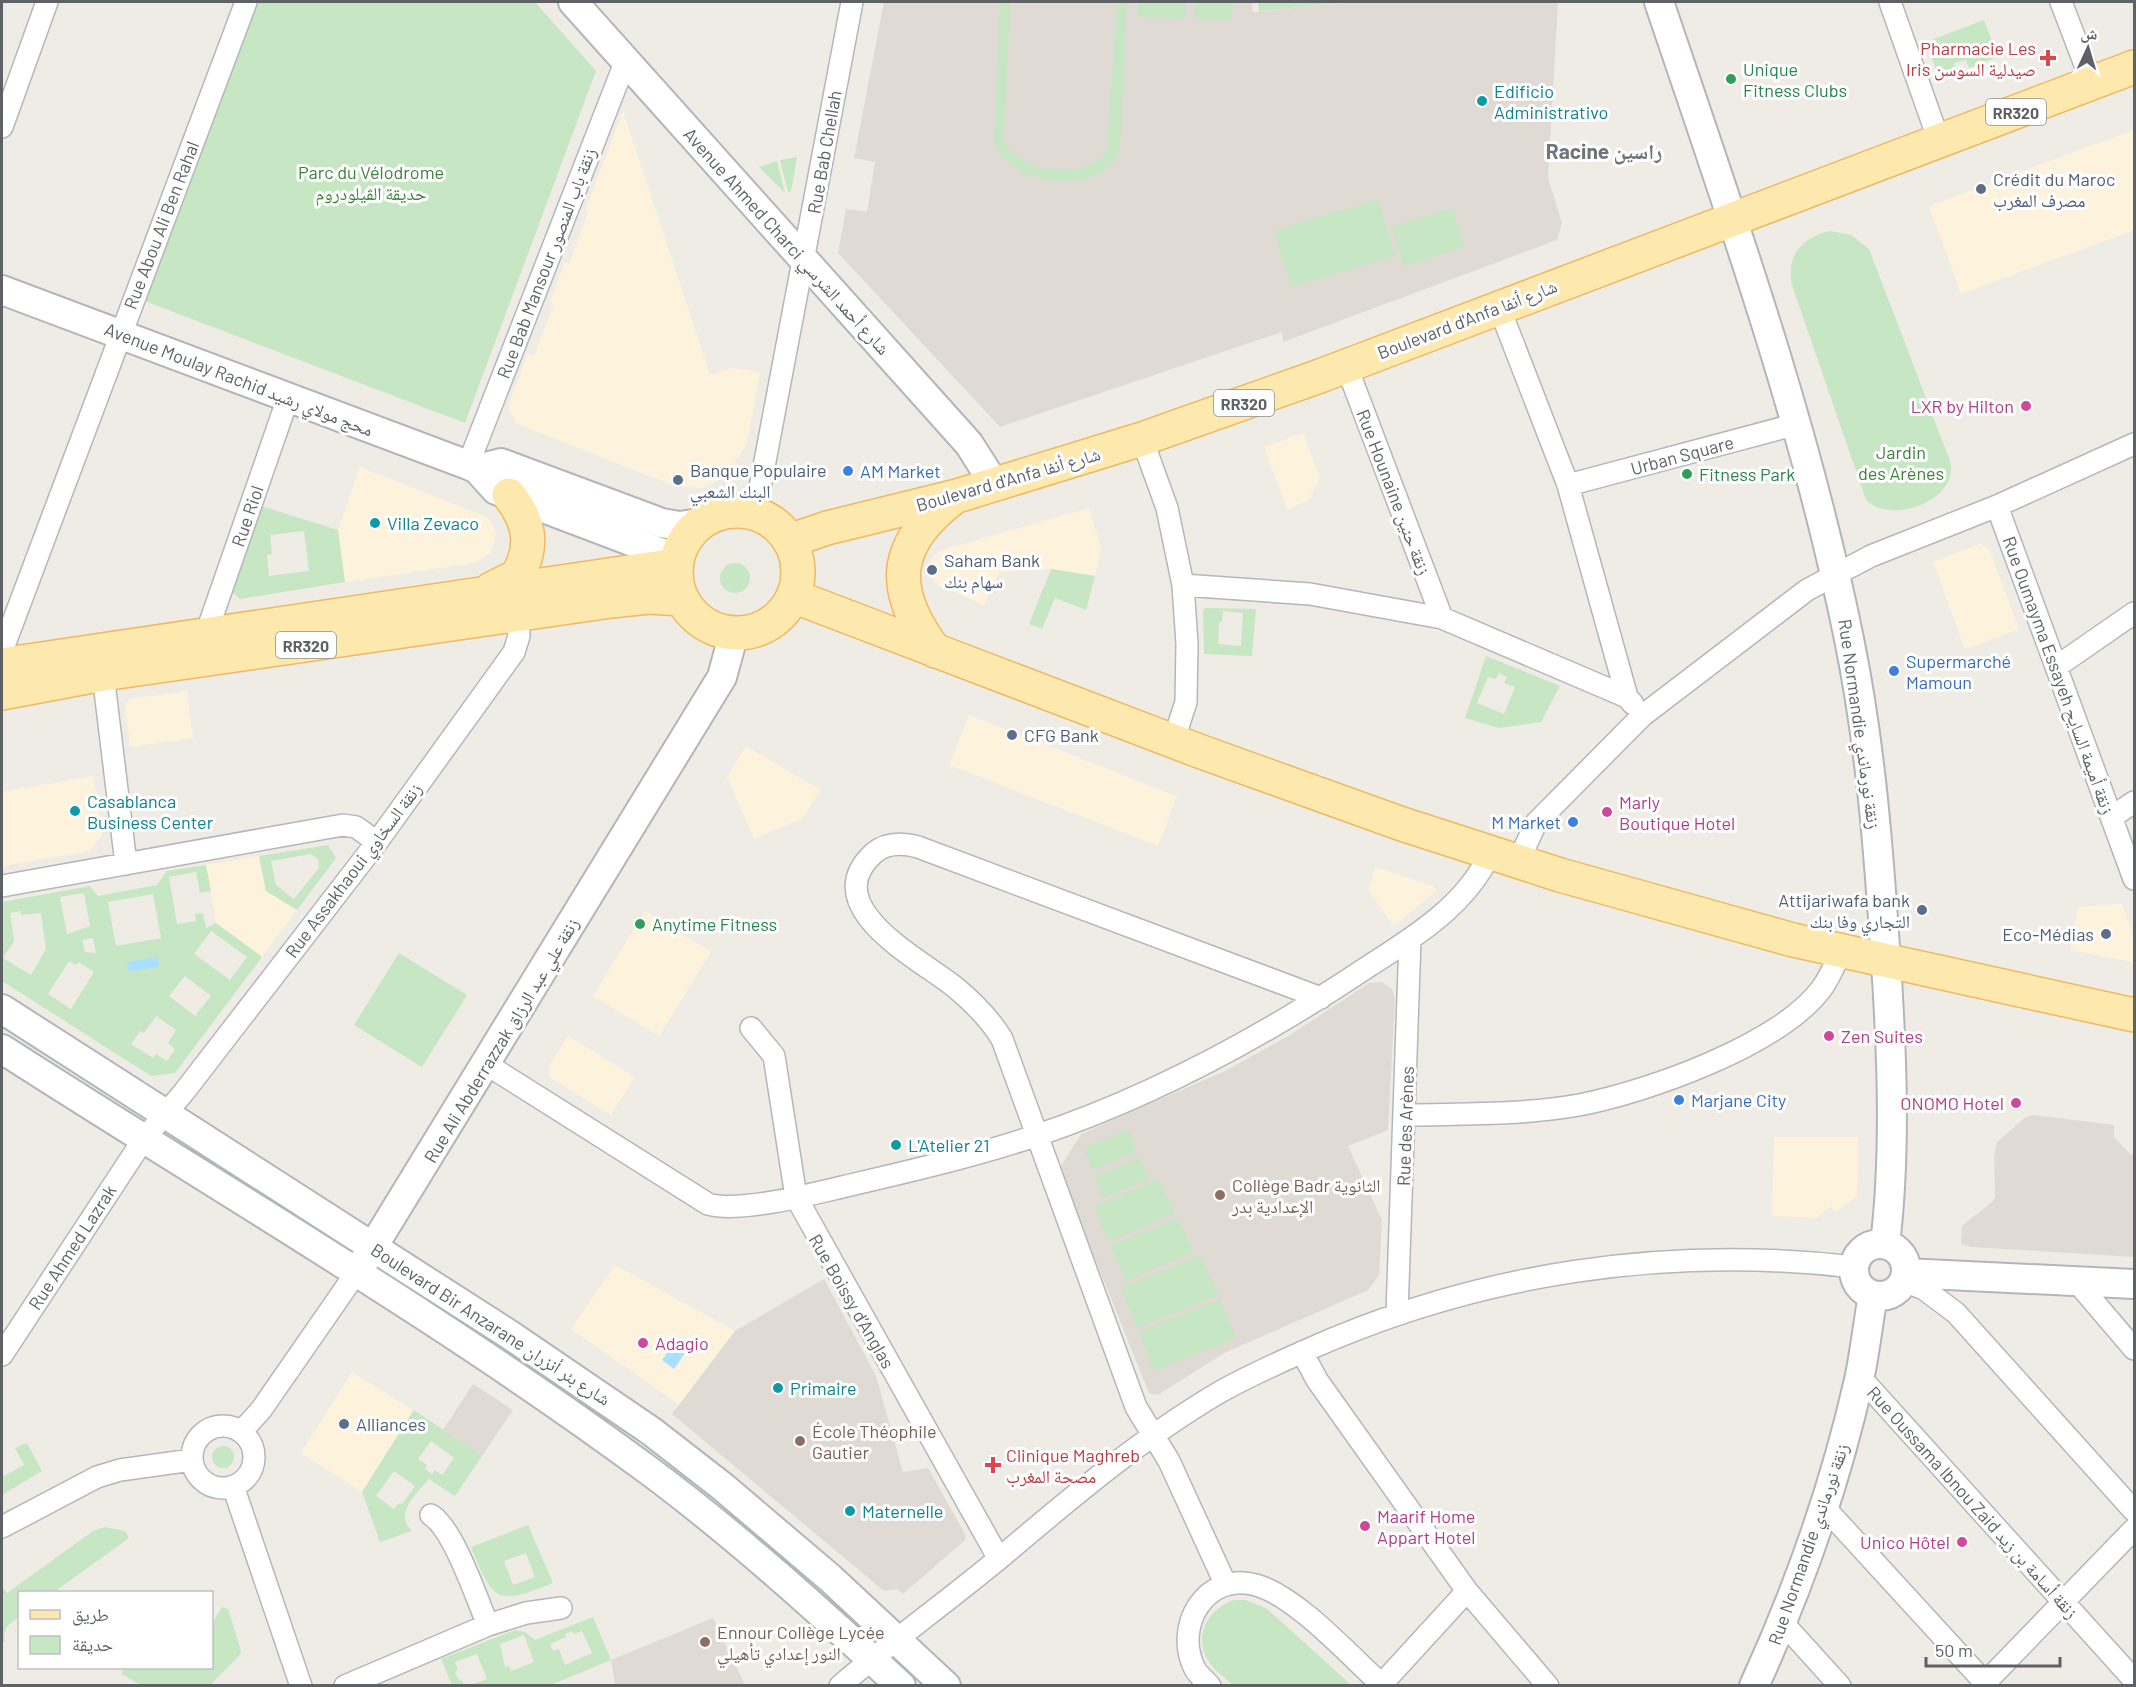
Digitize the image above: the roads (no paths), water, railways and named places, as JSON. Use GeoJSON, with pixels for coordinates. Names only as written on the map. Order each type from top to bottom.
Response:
{"type":"FeatureCollection","features":[{"type":"Feature","properties":{"kind":"main road","name":"Boulevard d'Anfa شارع أنفا"},"geometry":{"type":"LineString","coordinates":[[789,541],[827,528],[957,496],[1142,440],[2092,83],[2132,74]]}},
{"type":"Feature","properties":{"kind":"main road"},"geometry":{"type":"LineString","coordinates":[[484,592],[512,580],[526,556],[528,534],[525,520],[509,495]]}},
{"type":"Feature","properties":{"kind":"main road"},"geometry":{"type":"LineString","coordinates":[[934,651],[906,604],[905,565],[913,537],[932,516],[957,496]]}},
{"type":"Feature","properties":{"kind":"main road"},"geometry":{"type":"LineString","coordinates":[[724,513],[755,514],[774,524],[789,541],[797,569],[793,596],[779,616],[756,630],[734,633],[706,625],[690,611],[682,599],[677,582],[677,562],[685,541],[701,524],[724,513]]}},
{"type":"Feature","properties":{"kind":"main road","name":"RR320"},"geometry":{"type":"LineString","coordinates":[[2,665],[677,562]]}},
{"type":"Feature","properties":{"kind":"main road"},"geometry":{"type":"LineString","coordinates":[[793,596],[1173,741],[1402,824],[1504,857],[1691,912],[1841,951],[2134,1015]]}},
{"type":"Feature","properties":{"kind":"main road","name":"RR320"},"geometry":{"type":"LineString","coordinates":[[2,693],[103,674],[518,615],[649,597],[682,599]]}},
{"type":"Feature","properties":{"kind":"street"},"geometry":{"type":"LineString","coordinates":[[2,127],[47,2]]}},
{"type":"Feature","properties":{"kind":"street","name":"Rue Abou Ali Ben Rahal"},"geometry":{"type":"LineString","coordinates":[[2,651],[119,334],[246,2]]}},
{"type":"Feature","properties":{"kind":"street","name":"Avenue Ahmed Charci شارع أحمد الشرسي"},"geometry":{"type":"LineString","coordinates":[[573,2],[969,444],[995,485]]}},
{"type":"Feature","properties":{"kind":"street","name":"Rue Bab Chellah"},"geometry":{"type":"LineString","coordinates":[[755,514],[852,2]]}},
{"type":"Feature","properties":{"kind":"street","name":"Rue Normandie زنقة نورماندي"},"geometry":{"type":"LineString","coordinates":[[1659,2],[1756,284],[1797,424],[1850,643],[1869,764],[1889,1003],[1890,1198],[1885,1244]]}},
{"type":"Feature","properties":{"kind":"street"},"geometry":{"type":"LineString","coordinates":[[1890,2],[1939,141]]}},
{"type":"Feature","properties":{"kind":"street"},"geometry":{"type":"LineString","coordinates":[[2061,2],[2092,83]]}},
{"type":"Feature","properties":{"kind":"street","name":"Rue Bab Mansour زنقة باب المنصور"},"geometry":{"type":"LineString","coordinates":[[473,467],[626,60]]}},
{"type":"Feature","properties":{"kind":"street","name":"Avenue Moulay Rachid محج مولاي رشيد"},"geometry":{"type":"LineString","coordinates":[[2,290],[473,467],[496,490],[677,562]]}},
{"type":"Feature","properties":{"kind":"street"},"geometry":{"type":"LineString","coordinates":[[1499,307],[1568,485],[1627,697],[1642,716]]}},
{"type":"Feature","properties":{"kind":"street","name":"Rue Hounaine زنقة حنين"},"geometry":{"type":"LineString","coordinates":[[1346,365],[1442,618]]}},
{"type":"Feature","properties":{"kind":"street","name":"Rue Riol"},"geometry":{"type":"LineString","coordinates":[[206,634],[288,398]]}},
{"type":"Feature","properties":{"kind":"street","name":"Urban Square"},"geometry":{"type":"LineString","coordinates":[[1568,485],[1797,424]]}},
{"type":"Feature","properties":{"kind":"street"},"geometry":{"type":"LineString","coordinates":[[1142,440],[1167,508],[1183,585],[1187,644],[1186,702],[1173,741]]}},
{"type":"Feature","properties":{"kind":"street"},"geometry":{"type":"LineString","coordinates":[[486,1064],[708,1204],[722,1207],[796,1197],[929,1166],[1035,1136],[1189,1071],[1321,998],[1410,939],[1504,857],[1642,716],[1784,606],[1835,574],[1871,555],[1997,506],[2134,444]]}},
{"type":"Feature","properties":{"kind":"street","name":"Avenue Moulay Rachid محج مولاي رشيد"},"geometry":{"type":"LineString","coordinates":[[473,467],[501,463],[662,524],[679,526],[701,524]]}},
{"type":"Feature","properties":{"kind":"street","name":"Rue Oumayma Essayeh زنقة أميمة السايح"},"geometry":{"type":"LineString","coordinates":[[1997,506],[2134,879]]}},
{"type":"Feature","properties":{"kind":"street"},"geometry":{"type":"LineString","coordinates":[[1183,585],[1310,594],[1442,618],[1627,697]]}},
{"type":"Feature","properties":{"kind":"street"},"geometry":{"type":"LineString","coordinates":[[2056,667],[2134,613]]}},
{"type":"Feature","properties":{"kind":"street","name":"Rue Assakhaoui زنقة السخاوي"},"geometry":{"type":"LineString","coordinates":[[143,1140],[377,842],[514,652],[519,636],[518,615]]}},
{"type":"Feature","properties":{"kind":"street","name":"Rue Ali Abderrazzak زنقة علي عبد الرزاق"},"geometry":{"type":"LineString","coordinates":[[242,1432],[261,1410],[373,1248],[722,677],[734,633]]}},
{"type":"Feature","properties":{"kind":"street"},"geometry":{"type":"LineString","coordinates":[[103,674],[126,864]]}},
{"type":"Feature","properties":{"kind":"street"},"geometry":{"type":"LineString","coordinates":[[2112,817],[2134,802]]}},
{"type":"Feature","properties":{"kind":"street"},"geometry":{"type":"LineString","coordinates":[[2,886],[343,825],[356,827],[377,842]]}},
{"type":"Feature","properties":{"kind":"street"},"geometry":{"type":"LineString","coordinates":[[1225,1583],[1170,1461],[1152,1436],[1136,1407],[1035,1136],[1005,1045],[985,1014],[956,988],[873,926],[860,900],[858,884],[864,866],[877,850],[898,844],[918,847],[1321,998]]}},
{"type":"Feature","properties":{"kind":"street","name":"Rue des Arènes"},"geometry":{"type":"LineString","coordinates":[[1397,1313],[1406,1114],[1410,939]]}},
{"type":"Feature","properties":{"kind":"street"},"geometry":{"type":"LineString","coordinates":[[1406,1114],[1534,1110],[1580,1104],[1649,1086],[1708,1065],[1771,1031],[1810,1000],[1822,987],[1841,951]]}},
{"type":"Feature","properties":{"kind":"street","name":"Boulevard Bir Anzarane شارع بئر أنزران"},"geometry":{"type":"LineString","coordinates":[[2,1009],[510,1335],[651,1431],[723,1487],[897,1639],[946,1686]]}},
{"type":"Feature","properties":{"kind":"street","name":"Rue Boissy d’Anglas"},"geometry":{"type":"LineString","coordinates":[[751,1028],[774,1056],[796,1197],[999,1559]]}},
{"type":"Feature","properties":{"kind":"street","name":"Boulevard Bir Anzarane شارع بئر أنزران"},"geometry":{"type":"LineString","coordinates":[[2,1049],[497,1363],[655,1475],[729,1533],[901,1686]]}},
{"type":"Feature","properties":{"kind":"street","name":"Rue Ahmed Lazrak"},"geometry":{"type":"LineString","coordinates":[[2,1354],[143,1140]]}},
{"type":"Feature","properties":{"kind":"street"},"geometry":{"type":"LineString","coordinates":[[1885,1244],[1896,1249],[1902,1256],[1905,1277],[1890,1294],[1873,1295],[1858,1284],[1854,1267],[1857,1258],[1866,1248],[1885,1244]]}},
{"type":"Feature","properties":{"kind":"street"},"geometry":{"type":"LineString","coordinates":[[840,1686],[999,1559],[1098,1476],[1152,1436],[1221,1392],[1302,1352],[1397,1313],[1539,1277],[1623,1265],[1762,1258],[1854,1267]]}},
{"type":"Feature","properties":{"kind":"street"},"geometry":{"type":"LineString","coordinates":[[1905,1277],[2134,1284]]}},
{"type":"Feature","properties":{"kind":"street"},"geometry":{"type":"LineString","coordinates":[[1905,1277],[1956,1313],[2134,1511]]}},
{"type":"Feature","properties":{"kind":"street"},"geometry":{"type":"LineString","coordinates":[[2076,1281],[2134,1349]]}},
{"type":"Feature","properties":{"kind":"street","name":"Rue Normandie زنقة نورماندي"},"geometry":{"type":"LineString","coordinates":[[1754,1686],[1783,1623],[1824,1507],[1860,1377],[1873,1295]]}},
{"type":"Feature","properties":{"kind":"street"},"geometry":{"type":"LineString","coordinates":[[1302,1352],[1317,1380],[1467,1591],[1548,1686]]}},
{"type":"Feature","properties":{"kind":"street","name":"Rue Oussama Ibnou Zaid زنقة أسامة بن زيد"},"geometry":{"type":"LineString","coordinates":[[1860,1377],[2134,1680]]}},
{"type":"Feature","properties":{"kind":"street"},"geometry":{"type":"LineString","coordinates":[[227,1426],[242,1432],[251,1444],[254,1462],[246,1478],[233,1486],[218,1488],[203,1482],[196,1474],[192,1460],[194,1445],[207,1430],[227,1426]]}},
{"type":"Feature","properties":{"kind":"street"},"geometry":{"type":"LineString","coordinates":[[2,1527],[97,1476],[120,1470],[192,1460]]}},
{"type":"Feature","properties":{"kind":"street"},"geometry":{"type":"LineString","coordinates":[[233,1486],[301,1686]]}},
{"type":"Feature","properties":{"kind":"street"},"geometry":{"type":"LineString","coordinates":[[1824,1507],[1985,1685],[2134,1529]]}},
{"type":"Feature","properties":{"kind":"street"},"geometry":{"type":"LineString","coordinates":[[431,1515],[439,1520],[449,1534],[488,1625]]}},
{"type":"Feature","properties":{"kind":"street"},"geometry":{"type":"LineString","coordinates":[[1210,1686],[1194,1668],[1189,1634],[1200,1604],[1216,1588],[1225,1583],[1257,1585],[1289,1602],[1381,1685],[1467,1591]]}},
{"type":"Feature","properties":{"kind":"street"},"geometry":{"type":"LineString","coordinates":[[345,1686],[488,1625],[517,1615],[561,1608]]}},
{"type":"Feature","properties":{"kind":"street"},"geometry":{"type":"LineString","coordinates":[[1783,1623],[1840,1686]]}},
{"type":"Feature","properties":{"kind":"water"},"geometry":{"type":"Polygon","coordinates":[[[158,957],[159,967],[129,972],[127,962],[158,957]]]}},
{"type":"Feature","properties":{"kind":"water"},"geometry":{"type":"Polygon","coordinates":[[[676,1341],[688,1349],[674,1369],[662,1360],[676,1341]]]}},
{"type":"Feature","properties":{"kind":"place","name":"Pharmacie Les Iris صيدلية السوسن"},"geometry":{"type":"Point","coordinates":[2048,58]}},
{"type":"Feature","properties":{"kind":"place","name":"Unique Fitness Clubs"},"geometry":{"type":"Point","coordinates":[1731,79]}},
{"type":"Feature","properties":{"kind":"place","name":"Edificio Administrativo"},"geometry":{"type":"Point","coordinates":[1482,101]}},
{"type":"Feature","properties":{"kind":"place","name":"Crédit du Maroc مصرف المغرب"},"geometry":{"type":"Point","coordinates":[1981,189]}},
{"type":"Feature","properties":{"kind":"place","name":"LXR by Hilton"},"geometry":{"type":"Point","coordinates":[2026,406]}},
{"type":"Feature","properties":{"kind":"place","name":"AM Market"},"geometry":{"type":"Point","coordinates":[848,471]}},
{"type":"Feature","properties":{"kind":"place","name":"Fitness Park"},"geometry":{"type":"Point","coordinates":[1687,474]}},
{"type":"Feature","properties":{"kind":"place","name":"Banque Populaire البنك الشعبي"},"geometry":{"type":"Point","coordinates":[678,480]}},
{"type":"Feature","properties":{"kind":"place","name":"Villa Zevaco"},"geometry":{"type":"Point","coordinates":[375,523]}},
{"type":"Feature","properties":{"kind":"place","name":"Saham Bank سهام بنك"},"geometry":{"type":"Point","coordinates":[932,570]}},
{"type":"Feature","properties":{"kind":"place","name":"Supermarché Mamoun"},"geometry":{"type":"Point","coordinates":[1894,671]}},
{"type":"Feature","properties":{"kind":"place","name":"CFG Bank"},"geometry":{"type":"Point","coordinates":[1012,735]}},
{"type":"Feature","properties":{"kind":"place","name":"Casablanca Business Center"},"geometry":{"type":"Point","coordinates":[75,811]}},
{"type":"Feature","properties":{"kind":"place","name":"Marly Boutique Hotel"},"geometry":{"type":"Point","coordinates":[1607,812]}},
{"type":"Feature","properties":{"kind":"place","name":"M Market"},"geometry":{"type":"Point","coordinates":[1573,822]}},
{"type":"Feature","properties":{"kind":"place","name":"Attijariwafa bank التجاري وفا بنك"},"geometry":{"type":"Point","coordinates":[1922,910]}},
{"type":"Feature","properties":{"kind":"place","name":"Anytime Fitness"},"geometry":{"type":"Point","coordinates":[640,924]}},
{"type":"Feature","properties":{"kind":"place","name":"Eco-Médias"},"geometry":{"type":"Point","coordinates":[2106,934]}},
{"type":"Feature","properties":{"kind":"place","name":"Zen Suites"},"geometry":{"type":"Point","coordinates":[1829,1036]}},
{"type":"Feature","properties":{"kind":"place","name":"Marjane City"},"geometry":{"type":"Point","coordinates":[1679,1100]}},
{"type":"Feature","properties":{"kind":"place","name":"ONOMO Hotel"},"geometry":{"type":"Point","coordinates":[2016,1103]}},
{"type":"Feature","properties":{"kind":"place","name":"L'Atelier 21"},"geometry":{"type":"Point","coordinates":[896,1145]}},
{"type":"Feature","properties":{"kind":"place","name":"Collège Badr الثانوية الإعدادية بدر"},"geometry":{"type":"Point","coordinates":[1220,1195]}},
{"type":"Feature","properties":{"kind":"place","name":"Adagio"},"geometry":{"type":"Point","coordinates":[643,1343]}},
{"type":"Feature","properties":{"kind":"place","name":"Primaire"},"geometry":{"type":"Point","coordinates":[778,1388]}},
{"type":"Feature","properties":{"kind":"place","name":"Alliances"},"geometry":{"type":"Point","coordinates":[344,1424]}},
{"type":"Feature","properties":{"kind":"place","name":"École Théophile Gautier"},"geometry":{"type":"Point","coordinates":[800,1441]}},
{"type":"Feature","properties":{"kind":"place","name":"Clinique Maghreb مصحة المغرب"},"geometry":{"type":"Point","coordinates":[993,1465]}},
{"type":"Feature","properties":{"kind":"place","name":"Maternelle"},"geometry":{"type":"Point","coordinates":[850,1511]}},
{"type":"Feature","properties":{"kind":"place","name":"Maarif Home Appart Hotel"},"geometry":{"type":"Point","coordinates":[1365,1526]}},
{"type":"Feature","properties":{"kind":"place","name":"Unico Hôtel"},"geometry":{"type":"Point","coordinates":[1962,1542]}},
{"type":"Feature","properties":{"kind":"place","name":"Ennour Collège Lycée النور إعدادي تأهيلي"},"geometry":{"type":"Point","coordinates":[705,1642]}},
{"type":"Feature","properties":{"kind":"district","name":"Racine راسين"},"geometry":{"type":"Point","coordinates":[1604,150]}},
{"type":"Feature","properties":{"kind":"park label","name":"Parc du Vélodrome حديقة الڤيلودروم"},"geometry":{"type":"Point","coordinates":[371,182]}},
{"type":"Feature","properties":{"kind":"park label","name":"Jardin des Arènes"},"geometry":{"type":"Point","coordinates":[1901,462]}}]}
